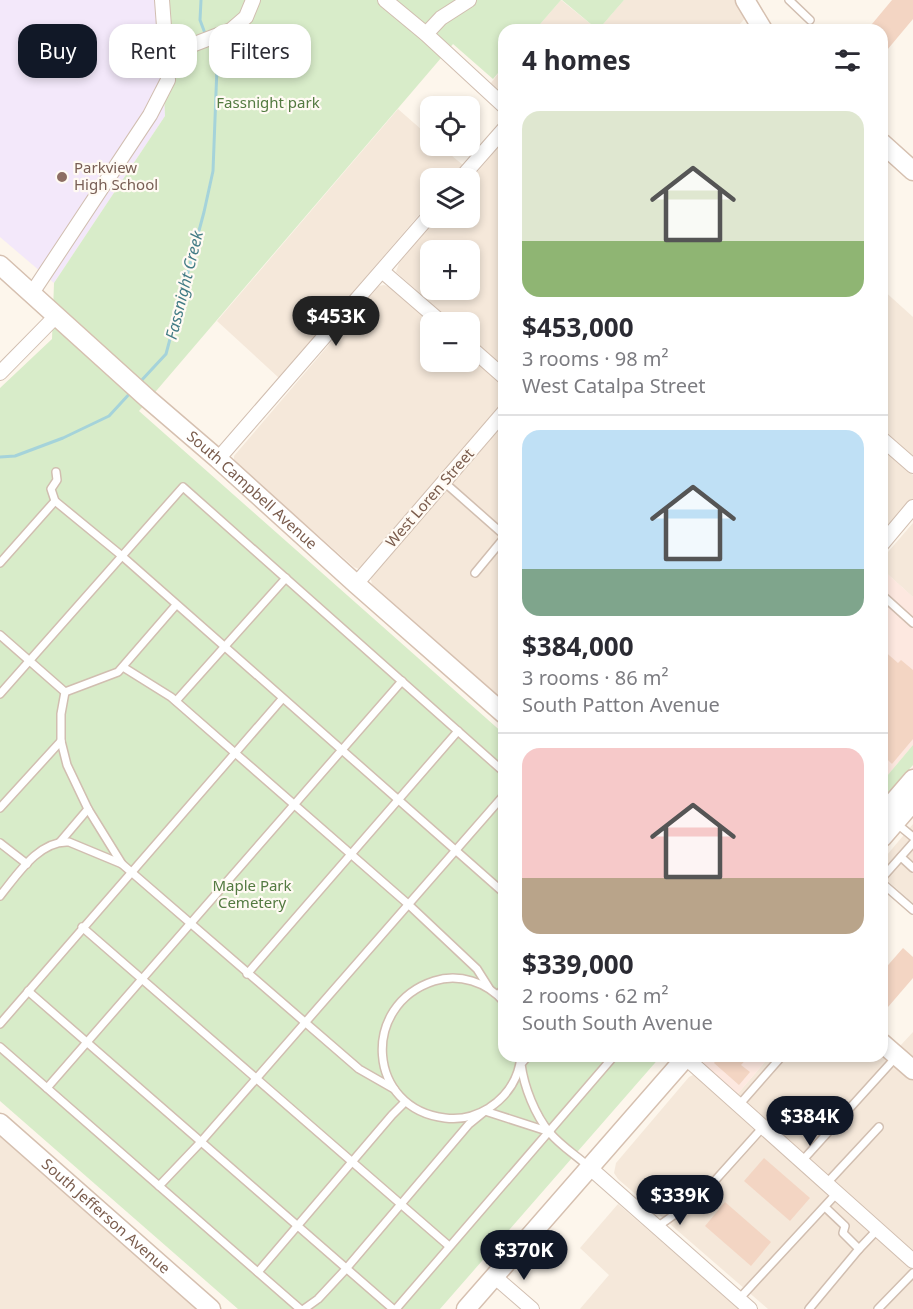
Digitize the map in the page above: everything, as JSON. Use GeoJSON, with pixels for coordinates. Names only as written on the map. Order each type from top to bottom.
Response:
{"type":"FeatureCollection","features":[{"type":"Feature","properties":{"kind":"main road"},"geometry":{"type":"LineString","coordinates":[[746,0],[760,24]]}},
{"type":"Feature","properties":{"kind":"main road"},"geometry":{"type":"LineString","coordinates":[[888,148],[913,171]]}},
{"type":"Feature","properties":{"kind":"main road","name":"South Campbell Avenue"},"geometry":{"type":"LineString","coordinates":[[0,265],[498,709]]}},
{"type":"Feature","properties":{"kind":"main road"},"geometry":{"type":"LineString","coordinates":[[889,819],[913,778]]}},
{"type":"Feature","properties":{"kind":"main road"},"geometry":{"type":"LineString","coordinates":[[889,819],[913,802]]}},
{"type":"Feature","properties":{"kind":"main road"},"geometry":{"type":"LineString","coordinates":[[888,1048],[913,1070]]}},
{"type":"Feature","properties":{"kind":"main road"},"geometry":{"type":"LineString","coordinates":[[466,1309],[682,1062]]}},
{"type":"Feature","properties":{"kind":"main road","name":"South Jefferson Avenue"},"geometry":{"type":"LineString","coordinates":[[0,1123],[211,1309]]}},
{"type":"Feature","properties":{"kind":"street"},"geometry":{"type":"LineString","coordinates":[[162,0],[164,24]]}},
{"type":"Feature","properties":{"kind":"street"},"geometry":{"type":"LineString","coordinates":[[197,44],[231,30],[246,17],[254,0]]}},
{"type":"Feature","properties":{"kind":"street"},"geometry":{"type":"LineString","coordinates":[[385,0],[426,34],[498,100]]}},
{"type":"Feature","properties":{"kind":"street"},"geometry":{"type":"LineString","coordinates":[[426,34],[441,18],[469,0]]}},
{"type":"Feature","properties":{"kind":"street"},"geometry":{"type":"LineString","coordinates":[[32,293],[150,115],[168,78]]}},
{"type":"Feature","properties":{"kind":"street"},"geometry":{"type":"LineString","coordinates":[[470,168],[498,136]]}},
{"type":"Feature","properties":{"kind":"street"},"geometry":{"type":"LineString","coordinates":[[218,459],[420,227]]}},
{"type":"Feature","properties":{"kind":"street"},"geometry":{"type":"LineString","coordinates":[[382,271],[429,312]]}},
{"type":"Feature","properties":{"kind":"street"},"geometry":{"type":"LineString","coordinates":[[0,373],[57,315]]}},
{"type":"Feature","properties":{"kind":"street"},"geometry":{"type":"LineString","coordinates":[[480,356],[498,372]]}},
{"type":"Feature","properties":{"kind":"street","name":"West Loren Street"},"geometry":{"type":"LineString","coordinates":[[356,584],[498,419]]}},
{"type":"Feature","properties":{"kind":"street"},"geometry":{"type":"LineString","coordinates":[[888,444],[913,466]]}},
{"type":"Feature","properties":{"kind":"street"},"geometry":{"type":"LineString","coordinates":[[888,537],[913,507]]}},
{"type":"Feature","properties":{"kind":"street"},"geometry":{"type":"LineString","coordinates":[[691,1062],[913,1261]]}},
{"type":"Feature","properties":{"kind":"street"},"geometry":{"type":"LineString","coordinates":[[589,1167],[750,1309]]}},
{"type":"Feature","properties":{"kind":"street"},"geometry":{"type":"LineString","coordinates":[[495,1276],[532,1309]]}},
{"type":"Feature","properties":{"kind":"lane"},"geometry":{"type":"LineString","coordinates":[[789,0],[810,20]]}},
{"type":"Feature","properties":{"kind":"lane"},"geometry":{"type":"LineString","coordinates":[[56,472],[57,480],[51,489],[55,501],[122,556],[498,888]]}},
{"type":"Feature","properties":{"kind":"lane"},"geometry":{"type":"LineString","coordinates":[[444,482],[498,531]]}},
{"type":"Feature","properties":{"kind":"lane"},"geometry":{"type":"LineString","coordinates":[[0,693],[183,487],[498,767]]}},
{"type":"Feature","properties":{"kind":"lane"},"geometry":{"type":"LineString","coordinates":[[0,563],[55,501]]}},
{"type":"Feature","properties":{"kind":"lane"},"geometry":{"type":"LineString","coordinates":[[476,573],[498,544]]}},
{"type":"Feature","properties":{"kind":"lane"},"geometry":{"type":"LineString","coordinates":[[176,701],[286,578]]}},
{"type":"Feature","properties":{"kind":"lane"},"geometry":{"type":"LineString","coordinates":[[888,600],[913,622]]}},
{"type":"Feature","properties":{"kind":"lane"},"geometry":{"type":"LineString","coordinates":[[65,692],[113,675],[123,667],[176,605]]}},
{"type":"Feature","properties":{"kind":"lane"},"geometry":{"type":"LineString","coordinates":[[0,635],[65,692]]}},
{"type":"Feature","properties":{"kind":"lane"},"geometry":{"type":"LineString","coordinates":[[123,667],[176,701],[351,854],[477,969],[489,988]]}},
{"type":"Feature","properties":{"kind":"lane"},"geometry":{"type":"LineString","coordinates":[[47,1088],[402,681]]}},
{"type":"Feature","properties":{"kind":"lane"},"geometry":{"type":"LineString","coordinates":[[65,692],[61,714],[61,741],[67,765],[88,809],[122,864],[359,1070],[394,1089]]}},
{"type":"Feature","properties":{"kind":"lane"},"geometry":{"type":"LineString","coordinates":[[0,1024],[282,699]]}},
{"type":"Feature","properties":{"kind":"lane"},"geometry":{"type":"LineString","coordinates":[[247,974],[458,731]]}},
{"type":"Feature","properties":{"kind":"lane"},"geometry":{"type":"LineString","coordinates":[[0,808],[61,741]]}},
{"type":"Feature","properties":{"kind":"lane"},"geometry":{"type":"LineString","coordinates":[[159,1186],[201,1142],[498,802]]}},
{"type":"Feature","properties":{"kind":"lane"},"geometry":{"type":"LineString","coordinates":[[60,842],[88,809]]}},
{"type":"Feature","properties":{"kind":"lane"},"geometry":{"type":"LineString","coordinates":[[889,819],[913,837]]}},
{"type":"Feature","properties":{"kind":"lane"},"geometry":{"type":"LineString","coordinates":[[0,896],[27,864],[47,847],[60,842],[69,842],[122,864]]}},
{"type":"Feature","properties":{"kind":"lane"},"geometry":{"type":"LineString","coordinates":[[0,843],[27,864]]}},
{"type":"Feature","properties":{"kind":"lane"},"geometry":{"type":"LineString","coordinates":[[888,871],[913,843]]}},
{"type":"Feature","properties":{"kind":"lane"},"geometry":{"type":"LineString","coordinates":[[901,857],[913,868]]}},
{"type":"Feature","properties":{"kind":"lane"},"geometry":{"type":"LineString","coordinates":[[888,888],[913,910]]}},
{"type":"Feature","properties":{"kind":"lane"},"geometry":{"type":"LineString","coordinates":[[82,927],[449,1246]]}},
{"type":"Feature","properties":{"kind":"lane"},"geometry":{"type":"LineString","coordinates":[[498,995],[480,983],[460,978],[440,979],[421,985],[404,997],[392,1012],[384,1031],[382,1051],[385,1071],[394,1089],[405,1102],[427,1114],[452,1119],[469,1117],[485,1111],[550,1132]]}},
{"type":"Feature","properties":{"kind":"lane"},"geometry":{"type":"LineString","coordinates":[[28,991],[394,1309],[609,1062]]}},
{"type":"Feature","properties":{"kind":"lane"},"geometry":{"type":"LineString","coordinates":[[0,1047],[302,1309],[318,1299],[347,1268],[469,1124],[494,1105],[510,1088],[520,1064]]}},
{"type":"Feature","properties":{"kind":"lane"},"geometry":{"type":"LineString","coordinates":[[802,1161],[897,1056]]}},
{"type":"Feature","properties":{"kind":"lane"},"geometry":{"type":"LineString","coordinates":[[739,1106],[777,1062]]}},
{"type":"Feature","properties":{"kind":"lane"},"geometry":{"type":"LineString","coordinates":[[520,1064],[523,1082],[530,1098],[550,1132],[589,1167]]}},
{"type":"Feature","properties":{"kind":"lane"},"geometry":{"type":"LineString","coordinates":[[258,1272],[405,1102]]}},
{"type":"Feature","properties":{"kind":"lane"},"geometry":{"type":"LineString","coordinates":[[657,1227],[702,1195],[763,1127]]}},
{"type":"Feature","properties":{"kind":"lane"},"geometry":{"type":"LineString","coordinates":[[826,1184],[879,1127]]}},
{"type":"Feature","properties":{"kind":"lane"},"geometry":{"type":"LineString","coordinates":[[739,1299],[837,1193]]}},
{"type":"Feature","properties":{"kind":"lane"},"geometry":{"type":"LineString","coordinates":[[825,1207],[845,1226],[843,1233],[859,1249]]}},
{"type":"Feature","properties":{"kind":"lane"},"geometry":{"type":"LineString","coordinates":[[809,1309],[878,1229]]}},
{"type":"Feature","properties":{"kind":"lane"},"geometry":{"type":"LineString","coordinates":[[878,1309],[913,1273]]}},
{"type":"Feature","properties":{"kind":"shaded area","name":"Parkview High School"},"geometry":{"type":"Polygon","coordinates":[[[0,0],[160,0],[161,24],[109,24],[109,78],[163,78],[165,116],[54,283],[0,237],[0,0]]]}},
{"type":"Feature","properties":{"kind":"shaded area"},"geometry":{"type":"Polygon","coordinates":[[[561,0],[591,24],[540,24],[561,0]]]}},
{"type":"Feature","properties":{"kind":"shaded area"},"geometry":{"type":"Polygon","coordinates":[[[624,0],[735,0],[745,18],[740,24],[603,24],[624,0]]]}},
{"type":"Feature","properties":{"kind":"shaded area"},"geometry":{"type":"Polygon","coordinates":[[[498,74],[498,89],[491,83],[498,74]]]}},
{"type":"Feature","properties":{"kind":"shaded area"},"geometry":{"type":"Polygon","coordinates":[[[398,109],[420,128],[420,156],[452,156],[463,165],[460,168],[420,168],[420,214],[279,378],[217,321],[398,109]]]}},
{"type":"Feature","properties":{"kind":"shaded area"},"geometry":{"type":"Polygon","coordinates":[[[498,147],[498,364],[480,347],[480,312],[441,312],[427,300],[480,300],[480,240],[420,240],[420,293],[396,272],[399,263],[429,228],[480,228],[480,169],[498,147]]]}},
{"type":"Feature","properties":{"kind":"shaded area"},"geometry":{"type":"Polygon","coordinates":[[[379,286],[390,287],[420,313],[420,372],[480,372],[480,366],[498,382],[498,410],[359,569],[238,465],[234,456],[379,286]]]}},
{"type":"Feature","properties":{"kind":"shaded area"},"geometry":{"type":"Polygon","coordinates":[[[888,294],[913,317],[913,458],[888,436],[888,294]]]}},
{"type":"Feature","properties":{"kind":"shaded area"},"geometry":{"type":"Polygon","coordinates":[[[498,431],[498,696],[372,584],[372,576],[498,431]]]}},
{"type":"Feature","properties":{"kind":"shaded area"},"geometry":{"type":"Polygon","coordinates":[[[888,453],[913,475],[913,499],[888,529],[888,453]]]}},
{"type":"Feature","properties":{"kind":"shaded area"},"geometry":{"type":"Polygon","coordinates":[[[913,523],[913,597],[888,574],[888,552],[913,523]]]}},
{"type":"Feature","properties":{"kind":"shaded area"},"geometry":{"type":"Polygon","coordinates":[[[888,574],[913,597],[913,745],[888,775],[888,574]]]}},
{"type":"Feature","properties":{"kind":"shaded area"},"geometry":{"type":"Polygon","coordinates":[[[913,824],[913,903],[888,881],[888,854],[913,824]]]}},
{"type":"Feature","properties":{"kind":"shaded area"},"geometry":{"type":"Polygon","coordinates":[[[913,1032],[913,1058],[900,1046],[913,1032]]]}},
{"type":"Feature","properties":{"kind":"shaded area"},"geometry":{"type":"Polygon","coordinates":[[[888,1058],[913,1080],[913,1254],[735,1097],[765,1062],[888,1062],[888,1058]]]}},
{"type":"Feature","properties":{"kind":"shaded area"},"geometry":{"type":"Polygon","coordinates":[[[704,1062],[765,1062],[735,1097],[704,1068],[704,1062]]]}},
{"type":"Feature","properties":{"kind":"shaded area"},"geometry":{"type":"Polygon","coordinates":[[[693,1075],[700,1077],[913,1269],[913,1309],[768,1309],[618,1179],[614,1173],[616,1163],[693,1075]]]}},
{"type":"Feature","properties":{"kind":"shaded area"},"geometry":{"type":"Polygon","coordinates":[[[0,1133],[199,1309],[0,1309],[0,1133]]]}},
{"type":"Feature","properties":{"kind":"shaded area"},"geometry":{"type":"Polygon","coordinates":[[[618,1204],[739,1309],[580,1309],[609,1275],[580,1248],[618,1204]]]}},
{"type":"Feature","properties":{"kind":"green space","name":"Maple Park Cemetery"},"geometry":{"type":"Polygon","coordinates":[[[160,0],[561,0],[540,24],[498,24],[498,73],[493,79],[453,44],[139,411],[498,729],[498,1062],[656,1062],[440,1309],[238,1309],[0,1101],[0,388],[52,339],[54,283],[165,116],[163,78],[197,78],[197,24],[161,24],[160,0]]]}},
{"type":"Feature","properties":{"kind":"green space"},"geometry":{"type":"Polygon","coordinates":[[[562,0],[624,0],[603,24],[591,24],[562,0]]]}},
{"type":"Feature","properties":{"kind":"green space"},"geometry":{"type":"Polygon","coordinates":[[[913,745],[913,765],[888,793],[888,775],[913,745]]]}},
{"type":"Feature","properties":{"kind":"building"},"geometry":{"type":"Polygon","coordinates":[[[892,0],[913,0],[913,19],[888,49],[888,24],[872,24],[892,0]]]}},
{"type":"Feature","properties":{"kind":"building"},"geometry":{"type":"Polygon","coordinates":[[[888,654],[898,663],[901,660],[913,670],[913,739],[892,764],[888,760],[888,654]]]}},
{"type":"Feature","properties":{"kind":"building"},"geometry":{"type":"Polygon","coordinates":[[[903,948],[913,957],[913,978],[888,1007],[888,965],[903,948]]]}},
{"type":"Feature","properties":{"kind":"building"},"geometry":{"type":"Polygon","coordinates":[[[744,1062],[741,1065],[750,1072],[739,1085],[714,1063],[744,1062]]]}},
{"type":"Feature","properties":{"kind":"building"},"geometry":{"type":"Polygon","coordinates":[[[764,1158],[810,1198],[790,1221],[744,1181],[764,1158]]]}},
{"type":"Feature","properties":{"kind":"building"},"geometry":{"type":"Polygon","coordinates":[[[725,1202],[771,1242],[751,1266],[705,1226],[725,1202]]]}},
{"type":"Feature","properties":{"kind":"waterway","name":"Fassnight Creek"},"geometry":{"type":"LineString","coordinates":[[201,0],[200,20],[206,36]]}},
{"type":"Feature","properties":{"kind":"waterway","name":"Fassnight Creek"},"geometry":{"type":"LineString","coordinates":[[140,382],[166,354],[204,212],[213,171],[217,78]]}},
{"type":"Feature","properties":{"kind":"waterway","name":"Fassnight Creek"},"geometry":{"type":"LineString","coordinates":[[0,457],[15,456],[63,438],[109,416],[132,391]]}},
{"type":"Feature","properties":{"kind":"place","name":"Parkview High School"},"geometry":{"type":"Point","coordinates":[62,177]}},
{"type":"Feature","properties":{"kind":"park label","name":"Fassnight park"},"geometry":{"type":"Point","coordinates":[268,103]}}]}
